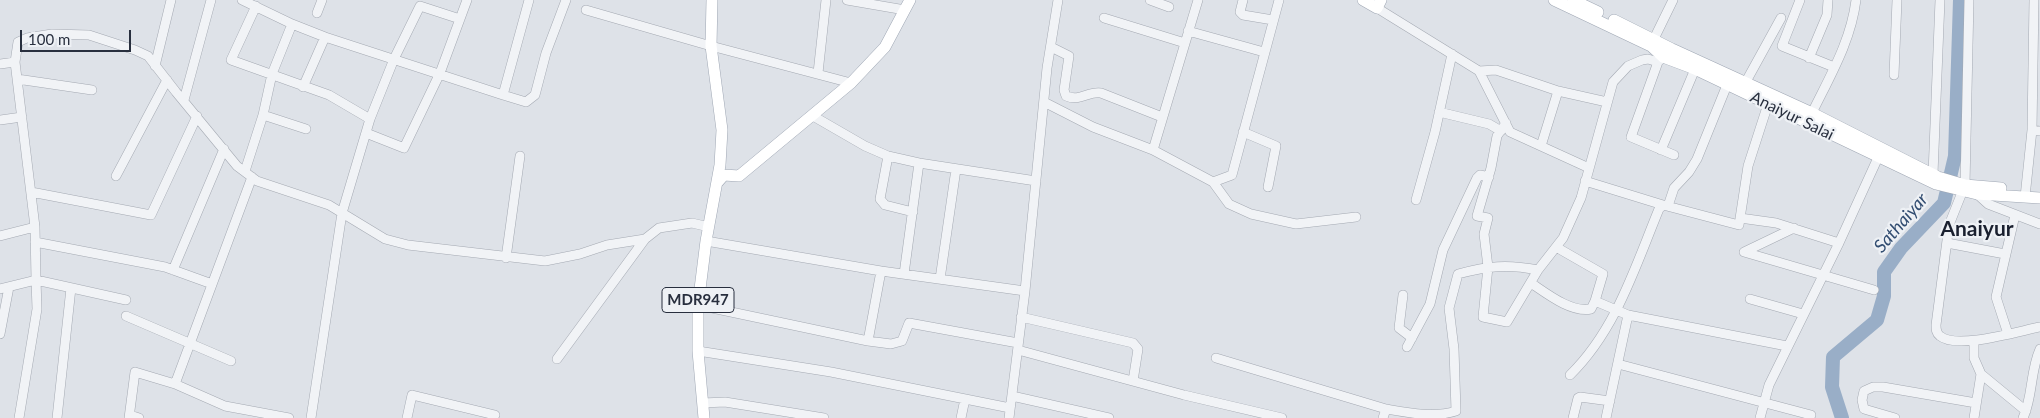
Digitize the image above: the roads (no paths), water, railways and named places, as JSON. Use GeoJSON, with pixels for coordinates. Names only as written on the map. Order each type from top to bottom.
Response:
{"type":"FeatureCollection","features":[{"type":"Feature","properties":{"kind":"main road","name":"MDR947"},"geometry":{"type":"LineString","coordinates":[[704,418],[698,350],[698,305],[706,241],[717,183],[722,130],[711,46],[712,0]]}},
{"type":"Feature","properties":{"kind":"main road"},"geometry":{"type":"LineString","coordinates":[[1363,0],[1379,4]]}},
{"type":"Feature","properties":{"kind":"main road","name":"Anaiyur Salai"},"geometry":{"type":"LineString","coordinates":[[1554,0],[1652,43],[1672,49],[1746,81],[1812,113],[1880,153]]}},
{"type":"Feature","properties":{"kind":"main road","name":"Anaiyur Salai"},"geometry":{"type":"LineString","coordinates":[[1573,0],[1588,3],[1652,43],[1661,60],[1695,70],[1936,178],[1977,194],[2025,194],[2040,192]]}},
{"type":"Feature","properties":{"kind":"main road"},"geometry":{"type":"LineString","coordinates":[[717,183],[724,175],[739,176],[852,83],[885,47],[907,5]]}},
{"type":"Feature","properties":{"kind":"main road","name":"Anaiyur Salai"},"geometry":{"type":"LineString","coordinates":[[1960,187],[2025,194],[2040,198]]}},
{"type":"Feature","properties":{"kind":"street"},"geometry":{"type":"LineString","coordinates":[[155,66],[171,0]]}},
{"type":"Feature","properties":{"kind":"street"},"geometry":{"type":"LineString","coordinates":[[184,100],[211,0]]}},
{"type":"Feature","properties":{"kind":"street"},"geometry":{"type":"LineString","coordinates":[[242,0],[292,24],[325,36],[526,102],[535,95],[546,53],[566,0]]}},
{"type":"Feature","properties":{"kind":"street"},"geometry":{"type":"LineString","coordinates":[[317,13],[322,0]]}},
{"type":"Feature","properties":{"kind":"street"},"geometry":{"type":"LineString","coordinates":[[366,133],[404,148],[440,73],[467,0]]}},
{"type":"Feature","properties":{"kind":"street"},"geometry":{"type":"LineString","coordinates":[[503,95],[529,0]]}},
{"type":"Feature","properties":{"kind":"street"},"geometry":{"type":"LineString","coordinates":[[818,73],[826,0]]}},
{"type":"Feature","properties":{"kind":"street"},"geometry":{"type":"LineString","coordinates":[[847,0],[907,5]]}},
{"type":"Feature","properties":{"kind":"street"},"geometry":{"type":"LineString","coordinates":[[1009,418],[1022,317],[1044,102],[1058,0]]}},
{"type":"Feature","properties":{"kind":"street"},"geometry":{"type":"LineString","coordinates":[[1150,0],[1169,7]]}},
{"type":"Feature","properties":{"kind":"street"},"geometry":{"type":"LineString","coordinates":[[1153,150],[1198,0]]}},
{"type":"Feature","properties":{"kind":"street"},"geometry":{"type":"LineString","coordinates":[[1243,0],[1241,14],[1273,20]]}},
{"type":"Feature","properties":{"kind":"street"},"geometry":{"type":"LineString","coordinates":[[1213,182],[1232,175],[1279,0]]}},
{"type":"Feature","properties":{"kind":"street"},"geometry":{"type":"LineString","coordinates":[[1652,43],[1673,0]]}},
{"type":"Feature","properties":{"kind":"street"},"geometry":{"type":"LineString","coordinates":[[1782,46],[1800,0]]}},
{"type":"Feature","properties":{"kind":"street"},"geometry":{"type":"LineString","coordinates":[[1809,58],[1827,15],[1828,0]]}},
{"type":"Feature","properties":{"kind":"street"},"geometry":{"type":"LineString","coordinates":[[1812,113],[1847,42],[1854,18],[1856,0]]}},
{"type":"Feature","properties":{"kind":"street"},"geometry":{"type":"LineString","coordinates":[[1894,75],[1897,0]]}},
{"type":"Feature","properties":{"kind":"street"},"geometry":{"type":"LineString","coordinates":[[1936,178],[1940,0]]}},
{"type":"Feature","properties":{"kind":"street"},"geometry":{"type":"LineString","coordinates":[[1970,0],[1960,187],[1949,225],[1936,332],[1940,337],[1947,339],[1974,341],[2040,327]]}},
{"type":"Feature","properties":{"kind":"street"},"geometry":{"type":"LineString","coordinates":[[2025,194],[2036,131],[2037,20],[2034,0]]}},
{"type":"Feature","properties":{"kind":"street"},"geometry":{"type":"LineString","coordinates":[[1379,4],[1480,71],[1496,70],[1558,91],[1607,102]]}},
{"type":"Feature","properties":{"kind":"street"},"geometry":{"type":"LineString","coordinates":[[256,6],[232,60],[329,95],[370,120]]}},
{"type":"Feature","properties":{"kind":"street"},"geometry":{"type":"LineString","coordinates":[[311,418],[342,213],[370,120],[394,59],[420,6],[460,19]]}},
{"type":"Feature","properties":{"kind":"street"},"geometry":{"type":"LineString","coordinates":[[586,10],[711,46],[852,83]]}},
{"type":"Feature","properties":{"kind":"street"},"geometry":{"type":"LineString","coordinates":[[1104,18],[1185,43]]}},
{"type":"Feature","properties":{"kind":"street"},"geometry":{"type":"LineString","coordinates":[[1741,92],[1781,18]]}},
{"type":"Feature","properties":{"kind":"street"},"geometry":{"type":"LineString","coordinates":[[175,384],[212,284],[249,174],[272,74],[292,24]]}},
{"type":"Feature","properties":{"kind":"street"},"geometry":{"type":"LineString","coordinates":[[1188,31],[1264,52]]}},
{"type":"Feature","properties":{"kind":"street"},"geometry":{"type":"LineString","coordinates":[[19,418],[37,309],[35,227],[15,62],[18,42],[27,38],[52,34],[89,35],[148,56],[237,166],[257,181],[329,205],[385,239],[408,245],[443,248],[506,258],[545,261],[580,254],[608,245],[645,239]]}},
{"type":"Feature","properties":{"kind":"street"},"geometry":{"type":"LineString","coordinates":[[303,87],[325,36]]}},
{"type":"Feature","properties":{"kind":"street"},"geometry":{"type":"LineString","coordinates":[[1770,40],[1834,67]]}},
{"type":"Feature","properties":{"kind":"street"},"geometry":{"type":"LineString","coordinates":[[1051,47],[1069,56],[1064,90],[1066,96],[1076,99],[1091,93],[1101,92],[1162,117]]}},
{"type":"Feature","properties":{"kind":"street"},"geometry":{"type":"LineString","coordinates":[[1416,200],[1452,54]]}},
{"type":"Feature","properties":{"kind":"street"},"geometry":{"type":"LineString","coordinates":[[1503,127],[1498,136],[1478,216],[1488,218],[1484,234],[1488,267],[1482,314],[1485,318],[1507,322],[1538,270],[1563,238],[1581,198],[1613,82],[1628,66],[1648,59],[1661,60],[1631,137],[1674,156]]}},
{"type":"Feature","properties":{"kind":"street"},"geometry":{"type":"LineString","coordinates":[[0,64],[15,62]]}},
{"type":"Feature","properties":{"kind":"street"},"geometry":{"type":"LineString","coordinates":[[1661,150],[1695,70]]}},
{"type":"Feature","properties":{"kind":"street"},"geometry":{"type":"LineString","coordinates":[[1480,71],[1503,127]]}},
{"type":"Feature","properties":{"kind":"street"},"geometry":{"type":"LineString","coordinates":[[17,79],[92,90]]}},
{"type":"Feature","properties":{"kind":"street"},"geometry":{"type":"LineString","coordinates":[[116,176],[167,80]]}},
{"type":"Feature","properties":{"kind":"street"},"geometry":{"type":"LineString","coordinates":[[1570,376],[1587,359],[1617,312],[1659,209],[1665,205],[1674,188],[1689,172],[1697,159],[1726,85]]}},
{"type":"Feature","properties":{"kind":"street"},"geometry":{"type":"LineString","coordinates":[[1541,146],[1558,91]]}},
{"type":"Feature","properties":{"kind":"street"},"geometry":{"type":"LineString","coordinates":[[1044,102],[1093,127],[1153,150],[1213,182],[1230,204],[1251,214],[1296,224],[1356,217]]}},
{"type":"Feature","properties":{"kind":"street"},"geometry":{"type":"LineString","coordinates":[[1585,181],[1739,225],[1748,166],[1768,104]]}},
{"type":"Feature","properties":{"kind":"street"},"geometry":{"type":"LineString","coordinates":[[1439,112],[1503,127],[1510,132],[1589,168]]}},
{"type":"Feature","properties":{"kind":"street"},"geometry":{"type":"LineString","coordinates":[[263,115],[306,129]]}},
{"type":"Feature","properties":{"kind":"street"},"geometry":{"type":"LineString","coordinates":[[31,192],[151,215],[197,116]]}},
{"type":"Feature","properties":{"kind":"street"},"geometry":{"type":"LineString","coordinates":[[813,116],[865,146],[888,156],[919,163],[1036,181]]}},
{"type":"Feature","properties":{"kind":"street"},"geometry":{"type":"LineString","coordinates":[[0,120],[22,118]]}},
{"type":"Feature","properties":{"kind":"street"},"geometry":{"type":"LineString","coordinates":[[1243,132],[1276,146],[1268,187]]}},
{"type":"Feature","properties":{"kind":"street"},"geometry":{"type":"LineString","coordinates":[[173,270],[224,149]]}},
{"type":"Feature","properties":{"kind":"street"},"geometry":{"type":"LineString","coordinates":[[1760,418],[1769,385],[1839,243],[1880,153]]}},
{"type":"Feature","properties":{"kind":"street"},"geometry":{"type":"LineString","coordinates":[[506,258],[520,156]]}},
{"type":"Feature","properties":{"kind":"street"},"geometry":{"type":"LineString","coordinates":[[888,156],[880,199],[885,205],[913,212]]}},
{"type":"Feature","properties":{"kind":"street"},"geometry":{"type":"LineString","coordinates":[[904,274],[919,163]]}},
{"type":"Feature","properties":{"kind":"street"},"geometry":{"type":"LineString","coordinates":[[940,279],[956,169]]}},
{"type":"Feature","properties":{"kind":"street"},"geometry":{"type":"LineString","coordinates":[[1406,347],[1430,304],[1443,250],[1477,178],[1480,175],[1489,177]]}},
{"type":"Feature","properties":{"kind":"street"},"geometry":{"type":"LineString","coordinates":[[1977,194],[1988,204],[2040,224]]}},
{"type":"Feature","properties":{"kind":"street"},"geometry":{"type":"LineString","coordinates":[[2008,334],[1996,297],[2015,215]]}},
{"type":"Feature","properties":{"kind":"street"},"geometry":{"type":"LineString","coordinates":[[1740,218],[1776,223],[1839,243]]}},
{"type":"Feature","properties":{"kind":"street"},"geometry":{"type":"LineString","coordinates":[[557,359],[645,239],[660,228],[692,223],[709,227]]}},
{"type":"Feature","properties":{"kind":"street"},"geometry":{"type":"LineString","coordinates":[[0,236],[35,227]]}},
{"type":"Feature","properties":{"kind":"street"},"geometry":{"type":"LineString","coordinates":[[1794,228],[1744,252],[1874,290]]}},
{"type":"Feature","properties":{"kind":"street"},"geometry":{"type":"LineString","coordinates":[[706,241],[881,271],[1024,291]]}},
{"type":"Feature","properties":{"kind":"street"},"geometry":{"type":"LineString","coordinates":[[35,242],[173,270],[212,284]]}},
{"type":"Feature","properties":{"kind":"street"},"geometry":{"type":"LineString","coordinates":[[1947,243],[2005,254]]}},
{"type":"Feature","properties":{"kind":"street"},"geometry":{"type":"LineString","coordinates":[[1531,283],[1554,299],[1585,310],[1591,309],[1596,301],[1603,274],[1556,247]]}},
{"type":"Feature","properties":{"kind":"street"},"geometry":{"type":"LineString","coordinates":[[1216,358],[1384,414],[1418,417],[1446,416],[1456,411],[1454,349],[1449,308],[1458,274],[1488,267],[1513,265],[1538,270]]}},
{"type":"Feature","properties":{"kind":"street"},"geometry":{"type":"LineString","coordinates":[[868,341],[881,271]]}},
{"type":"Feature","properties":{"kind":"street"},"geometry":{"type":"LineString","coordinates":[[0,334],[3,287],[36,280],[126,300]]}},
{"type":"Feature","properties":{"kind":"street"},"geometry":{"type":"LineString","coordinates":[[57,418],[71,288]]}},
{"type":"Feature","properties":{"kind":"street"},"geometry":{"type":"LineString","coordinates":[[1403,295],[1399,328],[1412,338]]}},
{"type":"Feature","properties":{"kind":"street"},"geometry":{"type":"LineString","coordinates":[[1750,299],[1803,314]]}},
{"type":"Feature","properties":{"kind":"street"},"geometry":{"type":"LineString","coordinates":[[1596,301],[1617,312],[1628,315],[1787,346]]}},
{"type":"Feature","properties":{"kind":"street"},"geometry":{"type":"LineString","coordinates":[[698,305],[868,341],[891,344],[902,342],[909,323],[1018,347],[1133,381],[1282,418]]}},
{"type":"Feature","properties":{"kind":"street"},"geometry":{"type":"LineString","coordinates":[[1606,418],[1628,315]]}},
{"type":"Feature","properties":{"kind":"street"},"geometry":{"type":"LineString","coordinates":[[126,316],[231,361]]}},
{"type":"Feature","properties":{"kind":"street"},"geometry":{"type":"LineString","coordinates":[[1022,317],[1133,343],[1138,350],[1133,381]]}},
{"type":"Feature","properties":{"kind":"street"},"geometry":{"type":"LineString","coordinates":[[1974,341],[1976,365],[1981,374],[2024,415]]}},
{"type":"Feature","properties":{"kind":"street"},"geometry":{"type":"LineString","coordinates":[[2024,415],[2033,368],[2040,349]]}},
{"type":"Feature","properties":{"kind":"street"},"geometry":{"type":"LineString","coordinates":[[698,350],[831,372],[1010,408]]}},
{"type":"Feature","properties":{"kind":"street"},"geometry":{"type":"LineString","coordinates":[[1618,364],[1764,401],[1811,415]]}},
{"type":"Feature","properties":{"kind":"street"},"geometry":{"type":"LineString","coordinates":[[139,418],[129,416],[135,372],[175,384],[225,406],[268,416],[289,418]]}},
{"type":"Feature","properties":{"kind":"street"},"geometry":{"type":"LineString","coordinates":[[1974,418],[1981,374]]}},
{"type":"Feature","properties":{"kind":"street"},"geometry":{"type":"LineString","coordinates":[[1895,418],[1864,409],[1862,400],[1864,391],[1872,387],[1883,387],[1976,404]]}},
{"type":"Feature","properties":{"kind":"street"},"geometry":{"type":"LineString","coordinates":[[407,418],[412,395],[495,415]]}},
{"type":"Feature","properties":{"kind":"street"},"geometry":{"type":"LineString","coordinates":[[1012,396],[1109,418]]}},
{"type":"Feature","properties":{"kind":"street"},"geometry":{"type":"LineString","coordinates":[[1573,418],[1578,398],[1580,397],[1610,402]]}},
{"type":"Feature","properties":{"kind":"street"},"geometry":{"type":"LineString","coordinates":[[961,418],[965,399]]}},
{"type":"Feature","properties":{"kind":"street"},"geometry":{"type":"LineString","coordinates":[[703,403],[725,402],[824,418]]}},
{"type":"Feature","properties":{"kind":"waterway","name":"Sathaiyar"},"geometry":{"type":"LineString","coordinates":[[1842,418],[1832,387],[1833,357],[1877,320],[1884,296],[1884,272],[1901,248],[1944,203],[1955,156],[1960,0]]}},
{"type":"Feature","properties":{"kind":"district","name":"Anaiyur"},"geometry":{"type":"Point","coordinates":[1977,229]}}]}
